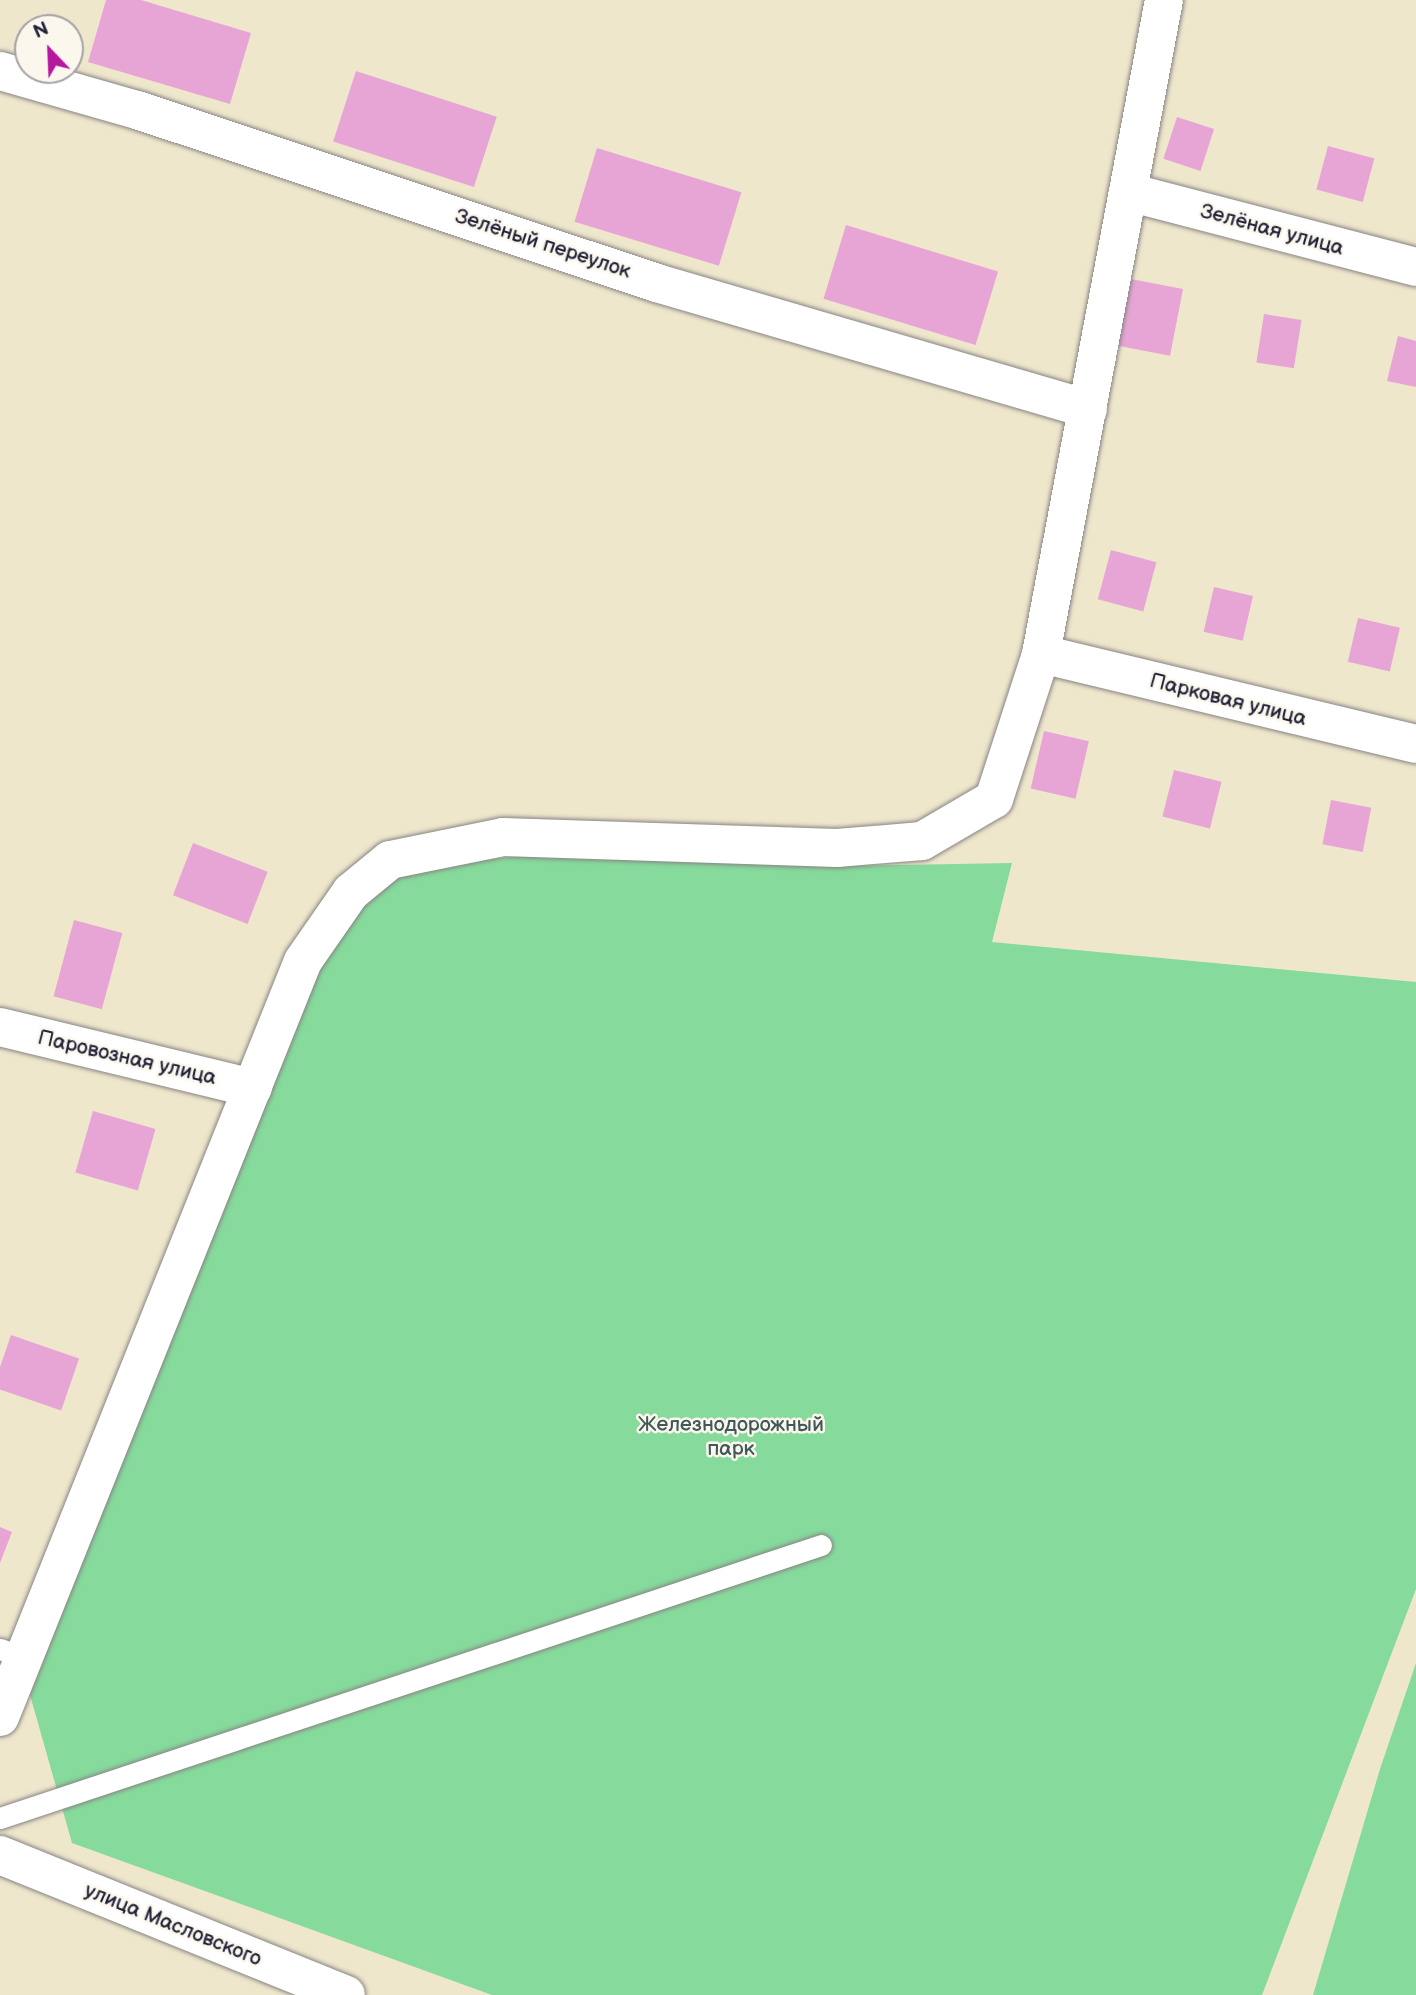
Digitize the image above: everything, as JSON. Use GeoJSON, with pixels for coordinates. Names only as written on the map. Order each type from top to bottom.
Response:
{"type":"FeatureCollection","features":[{"type":"Feature","properties":{"kind":"street"},"geometry":{"type":"LineString","coordinates":[[0,1717],[303,961],[351,892],[390,860],[503,837],[837,848],[922,841],[994,799],[1041,654],[1164,0]]}},
{"type":"Feature","properties":{"kind":"street","name":"Зелёный переулок"},"geometry":{"type":"LineString","coordinates":[[0,71],[657,282],[1088,409]]}},
{"type":"Feature","properties":{"kind":"street","name":"Зелёная улица"},"geometry":{"type":"LineString","coordinates":[[1128,192],[1416,267]]}},
{"type":"Feature","properties":{"kind":"street","name":"Парковая улица"},"geometry":{"type":"LineString","coordinates":[[1041,654],[1416,744]]}},
{"type":"Feature","properties":{"kind":"street","name":"Паровозная улица"},"geometry":{"type":"LineString","coordinates":[[0,1027],[253,1088]]}},
{"type":"Feature","properties":{"kind":"street","name":"улица Масловского"},"geometry":{"type":"LineString","coordinates":[[0,1855],[345,1995]]}},
{"type":"Feature","properties":{"kind":"lane"},"geometry":{"type":"LineString","coordinates":[[0,1818],[821,1545]]}},
{"type":"Feature","properties":{"kind":"green space","name":"Железнодорожный парк"},"geometry":{"type":"Polygon","coordinates":[[[554,852],[841,866],[1012,863],[992,942],[1416,982],[1416,1589],[1262,1995],[492,1995],[72,1843],[30,1695],[313,972],[353,913],[408,869],[554,852]]]}},
{"type":"Feature","properties":{"kind":"green space"},"geometry":{"type":"Polygon","coordinates":[[[1416,1663],[1416,1995],[1313,1995],[1380,1769],[1416,1663]]]}},
{"type":"Feature","properties":{"kind":"building"},"geometry":{"type":"Polygon","coordinates":[[[106,0],[141,0],[251,33],[230,104],[88,62],[106,0]]]}},
{"type":"Feature","properties":{"kind":"building"},"geometry":{"type":"Polygon","coordinates":[[[356,71],[497,117],[474,187],[333,141],[356,71]]]}},
{"type":"Feature","properties":{"kind":"building"},"geometry":{"type":"Polygon","coordinates":[[[1177,117],[1214,129],[1200,171],[1163,159],[1177,117]]]}},
{"type":"Feature","properties":{"kind":"building"},"geometry":{"type":"Polygon","coordinates":[[[1328,146],[1374,158],[1363,202],[1316,189],[1328,146]]]}},
{"type":"Feature","properties":{"kind":"building"},"geometry":{"type":"Polygon","coordinates":[[[597,148],[741,192],[719,266],[574,222],[597,148]]]}},
{"type":"Feature","properties":{"kind":"building"},"geometry":{"type":"Polygon","coordinates":[[[846,225],[998,271],[976,345],[823,299],[846,225]]]}},
{"type":"Feature","properties":{"kind":"building"},"geometry":{"type":"Polygon","coordinates":[[[1131,279],[1183,289],[1170,356],[1118,346],[1131,279]]]}},
{"type":"Feature","properties":{"kind":"building"},"geometry":{"type":"Polygon","coordinates":[[[1264,314],[1302,320],[1294,368],[1256,362],[1264,314]]]}},
{"type":"Feature","properties":{"kind":"building"},"geometry":{"type":"Polygon","coordinates":[[[1398,336],[1416,341],[1416,387],[1387,381],[1398,336]]]}},
{"type":"Feature","properties":{"kind":"building"},"geometry":{"type":"Polygon","coordinates":[[[1111,550],[1156,562],[1143,611],[1098,599],[1111,550]]]}},
{"type":"Feature","properties":{"kind":"building"},"geometry":{"type":"Polygon","coordinates":[[[1214,587],[1253,596],[1243,641],[1204,632],[1214,587]]]}},
{"type":"Feature","properties":{"kind":"building"},"geometry":{"type":"Polygon","coordinates":[[[1358,618],[1400,628],[1390,672],[1348,662],[1358,618]]]}},
{"type":"Feature","properties":{"kind":"building"},"geometry":{"type":"Polygon","coordinates":[[[1044,731],[1089,741],[1076,799],[1031,788],[1044,731]]]}},
{"type":"Feature","properties":{"kind":"building"},"geometry":{"type":"Polygon","coordinates":[[[1174,770],[1222,782],[1210,828],[1162,817],[1174,770]]]}},
{"type":"Feature","properties":{"kind":"building"},"geometry":{"type":"Polygon","coordinates":[[[1331,800],[1371,808],[1363,852],[1322,844],[1331,800]]]}},
{"type":"Feature","properties":{"kind":"building"},"geometry":{"type":"Polygon","coordinates":[[[193,843],[268,872],[248,924],[173,895],[193,843]]]}},
{"type":"Feature","properties":{"kind":"building"},"geometry":{"type":"Polygon","coordinates":[[[74,920],[122,933],[102,1009],[54,996],[74,920]]]}},
{"type":"Feature","properties":{"kind":"building"},"geometry":{"type":"Polygon","coordinates":[[[93,1111],[155,1129],[138,1190],[75,1173],[93,1111]]]}},
{"type":"Feature","properties":{"kind":"building"},"geometry":{"type":"Polygon","coordinates":[[[11,1335],[79,1358],[61,1410],[0,1389],[0,1367],[11,1335]]]}},
{"type":"Feature","properties":{"kind":"building"},"geometry":{"type":"Polygon","coordinates":[[[0,1527],[12,1532],[0,1563],[0,1527]]]}}]}
